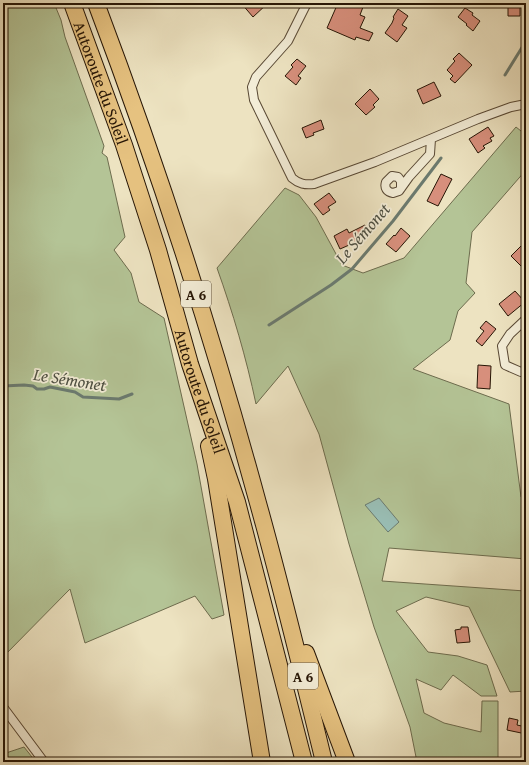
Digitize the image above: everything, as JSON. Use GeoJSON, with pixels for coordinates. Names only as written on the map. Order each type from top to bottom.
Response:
{"type":"FeatureCollection","features":[{"type":"Feature","properties":{"kind":"highway","name":"Autoroute du Soleil"},"geometry":{"type":"LineString","coordinates":[[72,3],[124,145],[158,250],[190,364],[237,502],[304,762]]}},
{"type":"Feature","properties":{"kind":"highway","name":"Autoroute du Soleil"},"geometry":{"type":"LineString","coordinates":[[96,3],[133,106],[193,285],[256,495],[324,762]]}},
{"type":"Feature","properties":{"kind":"highway"},"geometry":{"type":"LineString","coordinates":[[190,364],[216,479],[262,762]]}},
{"type":"Feature","properties":{"kind":"highway"},"geometry":{"type":"LineString","coordinates":[[281,590],[347,762]]}},
{"type":"Feature","properties":{"kind":"street"},"geometry":{"type":"LineString","coordinates":[[307,3],[288,41],[256,77],[252,87],[254,100],[292,178],[298,183],[306,185],[314,184],[375,162],[478,119],[511,107],[526,104]]}},
{"type":"Feature","properties":{"kind":"street"},"geometry":{"type":"LineString","coordinates":[[401,188],[430,154],[431,139]]}},
{"type":"Feature","properties":{"kind":"street"},"geometry":{"type":"LineString","coordinates":[[526,319],[510,334],[502,346],[504,365],[521,372],[526,372]]}},
{"type":"Feature","properties":{"kind":"street"},"geometry":{"type":"LineString","coordinates":[[3,706],[44,762]]}},
{"type":"Feature","properties":{"kind":"green space"},"geometry":{"type":"Polygon","coordinates":[[[3,3],[54,3],[61,20],[65,37],[104,146],[102,153],[107,157],[125,237],[114,250],[131,273],[139,302],[164,318],[197,464],[224,615],[212,619],[195,596],[85,643],[70,589],[3,657],[3,3]]]}},
{"type":"Feature","properties":{"kind":"green space"},"geometry":{"type":"Polygon","coordinates":[[[516,127],[526,135],[526,170],[472,232],[466,283],[475,293],[458,311],[450,340],[413,369],[509,404],[521,497],[526,498],[526,559],[389,548],[382,581],[525,591],[526,691],[510,692],[469,607],[426,597],[396,611],[428,652],[458,656],[487,665],[497,696],[481,696],[453,675],[441,690],[416,679],[424,713],[444,723],[481,732],[482,701],[498,701],[498,762],[417,762],[410,727],[374,627],[349,544],[319,434],[288,366],[256,404],[239,335],[217,268],[285,188],[299,195],[316,217],[342,265],[363,273],[404,258],[516,127]]]}},
{"type":"Feature","properties":{"kind":"green space"},"geometry":{"type":"Polygon","coordinates":[[[24,747],[36,762],[3,762],[3,750],[6,753],[24,747]]]}},
{"type":"Feature","properties":{"kind":"water"},"geometry":{"type":"Polygon","coordinates":[[[379,498],[399,522],[388,532],[365,505],[379,498]]]}},
{"type":"Feature","properties":{"kind":"building"},"geometry":{"type":"Polygon","coordinates":[[[241,3],[268,3],[253,17],[241,3]]]}},
{"type":"Feature","properties":{"kind":"building"},"geometry":{"type":"Polygon","coordinates":[[[338,3],[356,3],[363,7],[360,15],[365,17],[360,28],[373,33],[369,41],[356,37],[355,40],[327,28],[338,3]]]}},
{"type":"Feature","properties":{"kind":"building"},"geometry":{"type":"Polygon","coordinates":[[[508,3],[520,3],[520,16],[508,16],[508,3]]]}},
{"type":"Feature","properties":{"kind":"building"},"geometry":{"type":"Polygon","coordinates":[[[465,8],[473,13],[472,15],[480,21],[473,31],[458,17],[465,8]]]}},
{"type":"Feature","properties":{"kind":"building"},"geometry":{"type":"Polygon","coordinates":[[[398,9],[408,16],[402,25],[407,28],[397,42],[385,33],[392,23],[393,17],[398,9]]]}},
{"type":"Feature","properties":{"kind":"building"},"geometry":{"type":"Polygon","coordinates":[[[459,53],[472,65],[455,83],[450,79],[453,76],[447,70],[455,61],[453,59],[459,53]]]}},
{"type":"Feature","properties":{"kind":"building"},"geometry":{"type":"Polygon","coordinates":[[[297,59],[306,66],[298,76],[301,78],[296,85],[285,76],[293,67],[291,65],[297,59]]]}},
{"type":"Feature","properties":{"kind":"building"},"geometry":{"type":"Polygon","coordinates":[[[434,82],[441,96],[423,104],[417,90],[434,82]]]}},
{"type":"Feature","properties":{"kind":"building"},"geometry":{"type":"Polygon","coordinates":[[[370,89],[379,99],[373,105],[375,107],[366,115],[355,104],[370,89]]]}},
{"type":"Feature","properties":{"kind":"building"},"geometry":{"type":"Polygon","coordinates":[[[321,120],[324,129],[313,133],[314,135],[306,138],[302,128],[321,120]]]}},
{"type":"Feature","properties":{"kind":"building"},"geometry":{"type":"Polygon","coordinates":[[[488,127],[494,136],[490,138],[492,141],[483,146],[485,148],[478,153],[469,139],[488,127]]]}},
{"type":"Feature","properties":{"kind":"building"},"geometry":{"type":"Polygon","coordinates":[[[441,174],[452,179],[438,206],[427,201],[441,174]]]}},
{"type":"Feature","properties":{"kind":"building"},"geometry":{"type":"Polygon","coordinates":[[[329,193],[336,202],[328,207],[330,210],[323,215],[314,204],[329,193]]]}},
{"type":"Feature","properties":{"kind":"building"},"geometry":{"type":"Polygon","coordinates":[[[365,225],[369,234],[362,237],[363,239],[340,249],[334,236],[347,229],[349,233],[365,225]]]}},
{"type":"Feature","properties":{"kind":"building"},"geometry":{"type":"Polygon","coordinates":[[[401,228],[410,236],[396,252],[386,244],[401,228]]]}},
{"type":"Feature","properties":{"kind":"building"},"geometry":{"type":"Polygon","coordinates":[[[526,241],[526,260],[521,266],[511,256],[526,241]]]}},
{"type":"Feature","properties":{"kind":"building"},"geometry":{"type":"Polygon","coordinates":[[[515,291],[525,302],[508,316],[499,304],[515,291]]]}},
{"type":"Feature","properties":{"kind":"building"},"geometry":{"type":"Polygon","coordinates":[[[486,321],[496,329],[482,346],[476,341],[484,331],[480,328],[486,321]]]}},
{"type":"Feature","properties":{"kind":"building"},"geometry":{"type":"Polygon","coordinates":[[[478,365],[491,366],[490,389],[477,388],[478,365]]]}},
{"type":"Feature","properties":{"kind":"building"},"geometry":{"type":"Polygon","coordinates":[[[461,627],[468,627],[470,642],[457,643],[455,630],[461,629],[461,627]]]}},
{"type":"Feature","properties":{"kind":"building"},"geometry":{"type":"Polygon","coordinates":[[[509,718],[518,720],[517,725],[526,727],[526,734],[507,730],[509,718]]]}},
{"type":"Feature","properties":{"kind":"waterway","name":"Le Sémonet"},"geometry":{"type":"LineString","coordinates":[[505,75],[526,41]]}},
{"type":"Feature","properties":{"kind":"waterway","name":"Le Sémonet"},"geometry":{"type":"LineString","coordinates":[[269,325],[331,285],[352,269],[393,221],[441,158]]}},
{"type":"Feature","properties":{"kind":"waterway","name":"Le Sémonet"},"geometry":{"type":"LineString","coordinates":[[3,386],[24,385],[33,386],[37,389],[50,387],[75,392],[83,397],[119,399],[132,394]]}}]}
